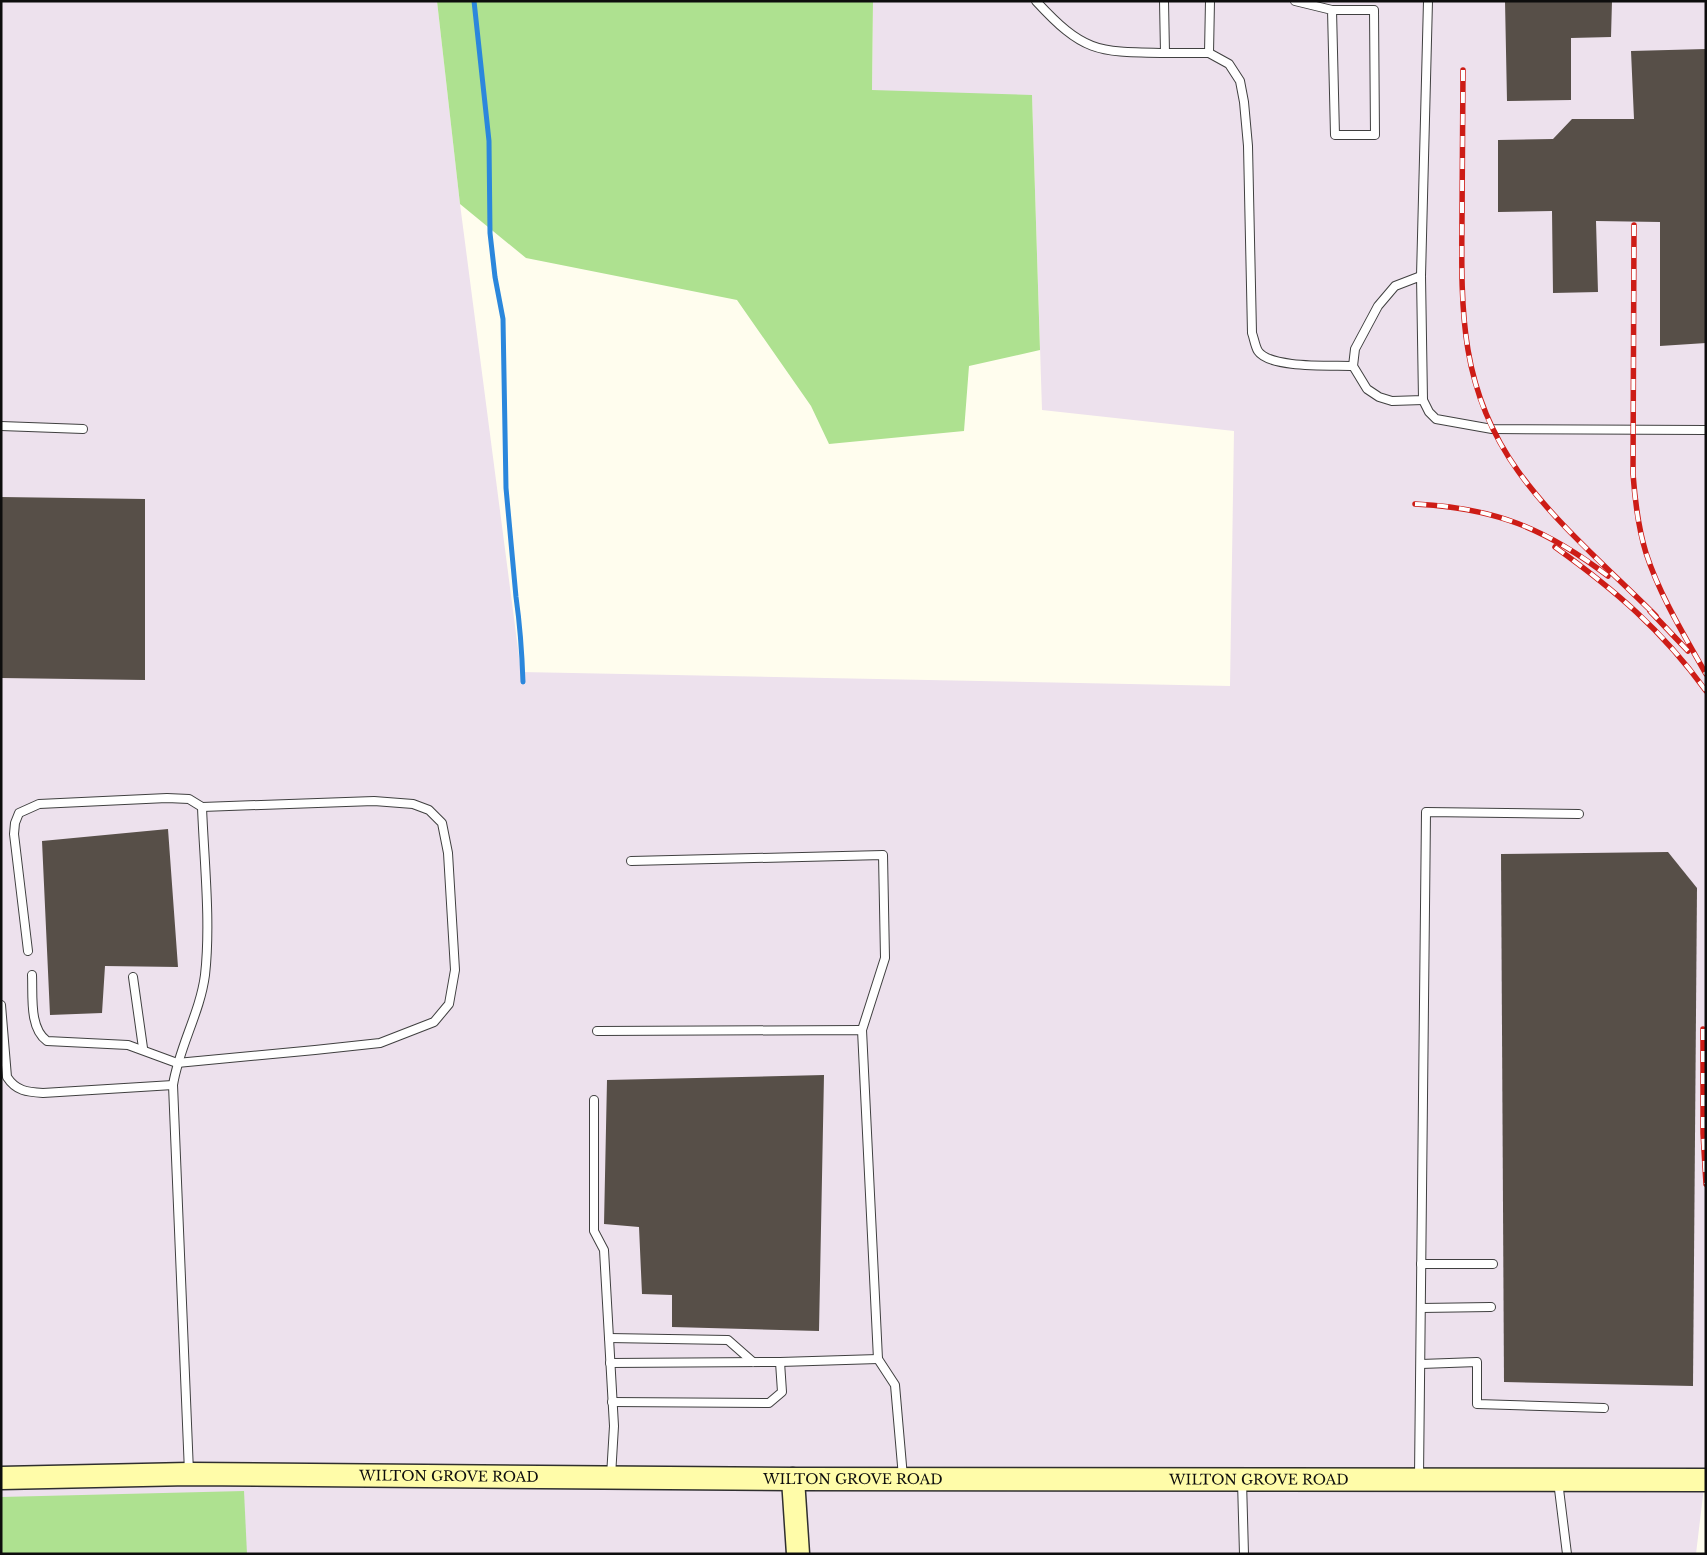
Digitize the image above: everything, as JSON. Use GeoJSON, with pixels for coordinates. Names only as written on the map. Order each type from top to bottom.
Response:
{"type":"FeatureCollection","features":[{"type":"Feature","properties":{"kind":"main road","name":"WILTON GROVE ROAD"},"geometry":{"type":"LineString","coordinates":[[1,1478],[189,1474],[793,1479],[1706,1480]]}},
{"type":"Feature","properties":{"kind":"main road"},"geometry":{"type":"LineString","coordinates":[[793,1479],[798,1554]]}},
{"type":"Feature","properties":{"kind":"lane"},"geometry":{"type":"LineString","coordinates":[[1036,1],[1055,22],[1083,44],[1111,52],[1208,54],[1228,64],[1240,81],[1244,102],[1248,146],[1252,324],[1258,352],[1271,360],[1290,363],[1353,366]]}},
{"type":"Feature","properties":{"kind":"lane"},"geometry":{"type":"LineString","coordinates":[[1164,1],[1165,53]]}},
{"type":"Feature","properties":{"kind":"lane"},"geometry":{"type":"LineString","coordinates":[[1208,54],[1210,1]]}},
{"type":"Feature","properties":{"kind":"lane"},"geometry":{"type":"LineString","coordinates":[[1295,1],[1332,10],[1374,10],[1376,135],[1335,135],[1332,10]]}},
{"type":"Feature","properties":{"kind":"lane"},"geometry":{"type":"LineString","coordinates":[[1428,1],[1421,276],[1423,400],[1428,412],[1436,419],[1492,429],[1706,430]]}},
{"type":"Feature","properties":{"kind":"lane"},"geometry":{"type":"LineString","coordinates":[[1421,276],[1395,286],[1378,306],[1355,349],[1353,366],[1367,388],[1379,397],[1392,401],[1423,400]]}},
{"type":"Feature","properties":{"kind":"lane"},"geometry":{"type":"LineString","coordinates":[[1,426],[83,429]]}},
{"type":"Feature","properties":{"kind":"lane"},"geometry":{"type":"LineString","coordinates":[[28,951],[14,834],[19,813],[39,804],[167,798],[189,799],[202,807],[374,801],[413,804],[429,810],[442,823],[448,853],[455,970],[449,1004],[434,1022],[380,1043],[177,1062],[143,1048],[110,1043],[84,1044],[47,1041],[39,1035],[35,1022],[32,975]]}},
{"type":"Feature","properties":{"kind":"lane"},"geometry":{"type":"LineString","coordinates":[[189,1474],[173,1085],[177,1062],[200,1001],[205,974],[206,908],[202,807]]}},
{"type":"Feature","properties":{"kind":"lane"},"geometry":{"type":"LineString","coordinates":[[1419,1480],[1426,812],[1579,814]]}},
{"type":"Feature","properties":{"kind":"lane"},"geometry":{"type":"LineString","coordinates":[[632,861],[883,854],[885,958],[862,1030],[878,1359],[895,1385],[903,1479]]}},
{"type":"Feature","properties":{"kind":"lane"},"geometry":{"type":"LineString","coordinates":[[133,977],[143,1048]]}},
{"type":"Feature","properties":{"kind":"lane"},"geometry":{"type":"LineString","coordinates":[[1,1006],[7,1077],[13,1086],[18,1089],[43,1093],[173,1085]]}},
{"type":"Feature","properties":{"kind":"lane"},"geometry":{"type":"LineString","coordinates":[[597,1031],[862,1030]]}},
{"type":"Feature","properties":{"kind":"lane"},"geometry":{"type":"LineString","coordinates":[[594,1100],[594,1231],[604,1250],[614,1426],[610,1478]]}},
{"type":"Feature","properties":{"kind":"lane"},"geometry":{"type":"LineString","coordinates":[[1421,1264],[1493,1264]]}},
{"type":"Feature","properties":{"kind":"lane"},"geometry":{"type":"LineString","coordinates":[[1421,1308],[1491,1307]]}},
{"type":"Feature","properties":{"kind":"lane"},"geometry":{"type":"LineString","coordinates":[[609,1338],[728,1340],[753,1362]]}},
{"type":"Feature","properties":{"kind":"lane"},"geometry":{"type":"LineString","coordinates":[[610,1363],[780,1362],[878,1359]]}},
{"type":"Feature","properties":{"kind":"lane"},"geometry":{"type":"LineString","coordinates":[[612,1402],[769,1403],[782,1392],[780,1362]]}},
{"type":"Feature","properties":{"kind":"lane"},"geometry":{"type":"LineString","coordinates":[[1421,1364],[1477,1362],[1477,1404],[1604,1408]]}},
{"type":"Feature","properties":{"kind":"lane"},"geometry":{"type":"LineString","coordinates":[[1242,1479],[1244,1554]]}},
{"type":"Feature","properties":{"kind":"lane"},"geometry":{"type":"LineString","coordinates":[[1558,1480],[1567,1554]]}},
{"type":"Feature","properties":{"kind":"shaded area"},"geometry":{"type":"Polygon","coordinates":[[[1,1],[437,1],[460,204],[521,672],[1230,686],[1234,431],[1042,410],[1032,96],[872,91],[873,1],[1706,1],[1706,1470],[1696,1554],[1,1554],[1,1]]]}},
{"type":"Feature","properties":{"kind":"green space"},"geometry":{"type":"Polygon","coordinates":[[[437,1],[873,1],[872,90],[1032,95],[1040,350],[969,366],[964,431],[829,444],[811,406],[737,300],[526,258],[460,204],[437,1]]]}},
{"type":"Feature","properties":{"kind":"green space"},"geometry":{"type":"Polygon","coordinates":[[[244,1491],[247,1554],[1,1554],[1,1497],[244,1491]]]}},
{"type":"Feature","properties":{"kind":"building"},"geometry":{"type":"Polygon","coordinates":[[[1505,1],[1612,1],[1611,37],[1571,38],[1571,100],[1507,101],[1505,1]]]}},
{"type":"Feature","properties":{"kind":"building"},"geometry":{"type":"Polygon","coordinates":[[[1706,49],[1706,343],[1660,346],[1660,222],[1596,221],[1598,292],[1553,293],[1552,211],[1498,212],[1498,140],[1553,139],[1572,119],[1634,119],[1631,51],[1706,49]]]}},
{"type":"Feature","properties":{"kind":"building"},"geometry":{"type":"Polygon","coordinates":[[[1,497],[145,499],[145,680],[1,678],[1,497]]]}},
{"type":"Feature","properties":{"kind":"building"},"geometry":{"type":"Polygon","coordinates":[[[168,829],[178,967],[105,966],[102,1013],[50,1015],[42,841],[168,829]]]}},
{"type":"Feature","properties":{"kind":"building"},"geometry":{"type":"Polygon","coordinates":[[[1668,852],[1697,888],[1693,1386],[1504,1382],[1501,854],[1668,852]]]}},
{"type":"Feature","properties":{"kind":"building"},"geometry":{"type":"Polygon","coordinates":[[[824,1075],[819,1331],[672,1327],[672,1295],[642,1294],[639,1227],[604,1224],[607,1080],[824,1075]]]}},
{"type":"Feature","properties":{"kind":"waterway"},"geometry":{"type":"LineString","coordinates":[[474,1],[489,141],[490,233],[495,277],[503,319],[506,488],[520,629],[523,682]]}},
{"type":"Feature","properties":{"kind":"railway"},"geometry":{"type":"LineString","coordinates":[[1463,70],[1462,285],[1464,318],[1475,380],[1485,410],[1499,441],[1532,490],[1584,546],[1656,616]]}},
{"type":"Feature","properties":{"kind":"railway"},"geometry":{"type":"LineString","coordinates":[[1634,225],[1633,474],[1637,514],[1646,553],[1658,585],[1706,674]]}},
{"type":"Feature","properties":{"kind":"railway"},"geometry":{"type":"LineString","coordinates":[[1415,504],[1470,510],[1518,524],[1563,545],[1608,576]]}},
{"type":"Feature","properties":{"kind":"railway"},"geometry":{"type":"LineString","coordinates":[[1555,547],[1618,595],[1655,630],[1706,691]]}},
{"type":"Feature","properties":{"kind":"railway"},"geometry":{"type":"LineString","coordinates":[[1650,611],[1688,651]]}},
{"type":"Feature","properties":{"kind":"railway"},"geometry":{"type":"LineString","coordinates":[[1703,1029],[1703,1133],[1706,1184]]}}]}
